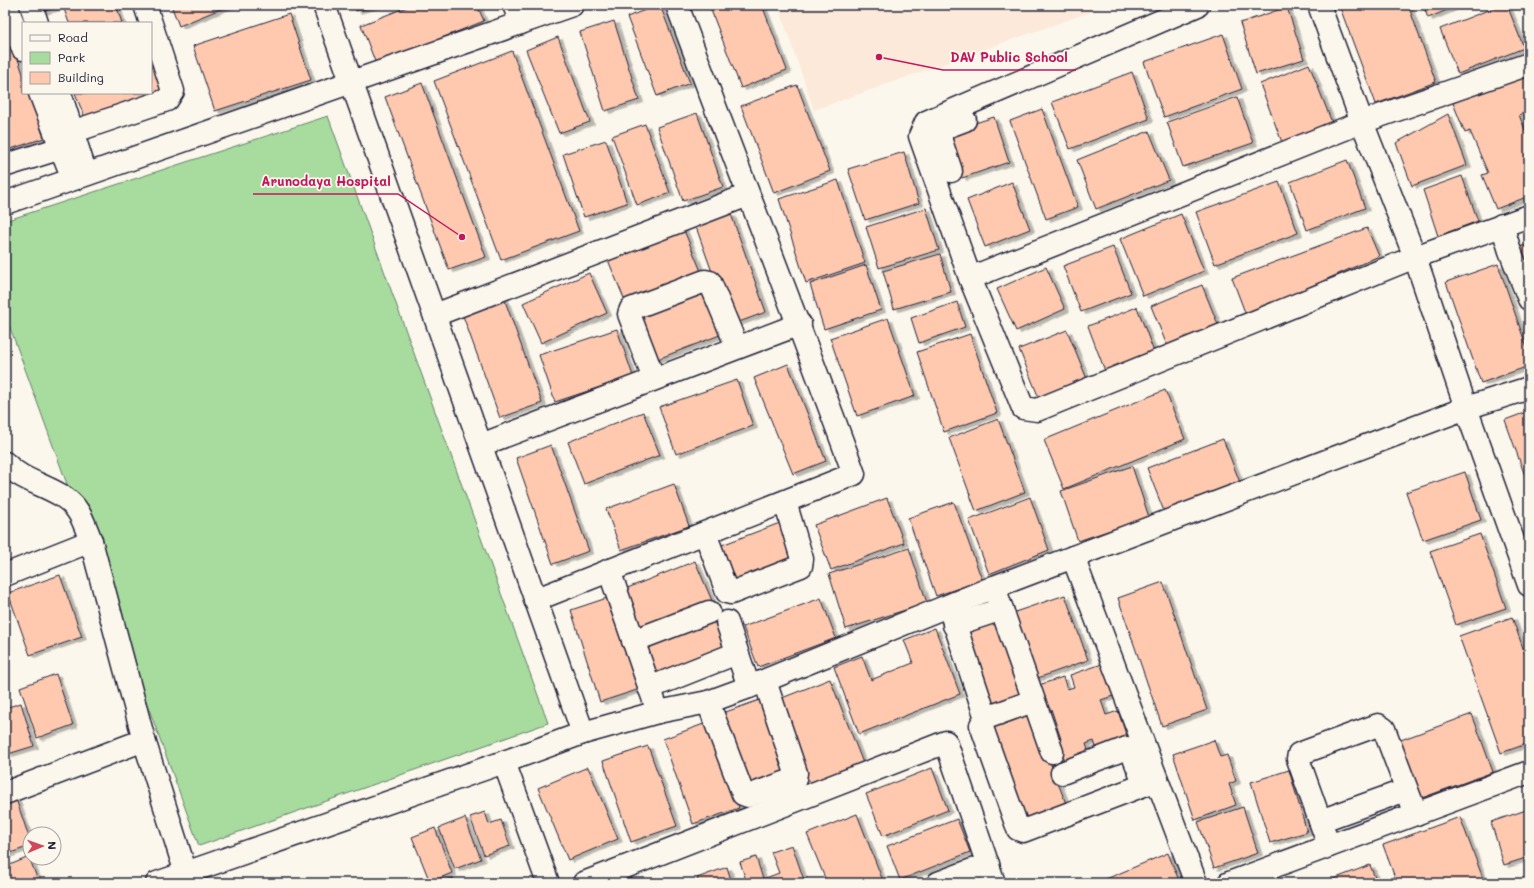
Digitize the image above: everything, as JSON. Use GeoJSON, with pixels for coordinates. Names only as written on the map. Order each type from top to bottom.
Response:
{"type":"FeatureCollection","features":[{"type":"Feature","properties":{"kind":"street"},"geometry":{"type":"LineString","coordinates":[[6,5],[22,46]]}},
{"type":"Feature","properties":{"kind":"street"},"geometry":{"type":"LineString","coordinates":[[31,5],[37,22]]}},
{"type":"Feature","properties":{"kind":"street"},"geometry":{"type":"LineString","coordinates":[[145,5],[151,22]]}},
{"type":"Feature","properties":{"kind":"street"},"geometry":{"type":"LineString","coordinates":[[324,5],[583,733]]}},
{"type":"Feature","properties":{"kind":"street"},"geometry":{"type":"LineString","coordinates":[[152,26],[173,91],[167,100],[6,163],[12,200],[352,81],[517,14],[572,5]]}},
{"type":"Feature","properties":{"kind":"street"},"geometry":{"type":"LineString","coordinates":[[535,600],[612,577],[787,509],[854,474],[800,324],[748,195],[677,5]]}},
{"type":"Feature","properties":{"kind":"street"},"geometry":{"type":"LineString","coordinates":[[1198,5],[972,104],[926,122],[920,136],[970,278],[1023,408],[1037,410],[1415,257],[1529,216]]}},
{"type":"Feature","properties":{"kind":"street"},"geometry":{"type":"LineString","coordinates":[[1319,5],[1362,122],[1415,257],[1466,408],[1528,580]]}},
{"type":"Feature","properties":{"kind":"street"},"geometry":{"type":"LineString","coordinates":[[970,278],[1362,122],[1529,64]]}},
{"type":"Feature","properties":{"kind":"street"},"geometry":{"type":"LineString","coordinates":[[41,94],[67,140]]}},
{"type":"Feature","properties":{"kind":"street"},"geometry":{"type":"LineString","coordinates":[[60,94],[67,140],[79,177]]}},
{"type":"Feature","properties":{"kind":"street"},"geometry":{"type":"LineString","coordinates":[[951,171],[941,141],[941,129],[973,116],[975,114],[972,104]]}},
{"type":"Feature","properties":{"kind":"street"},"geometry":{"type":"LineString","coordinates":[[435,315],[748,195]]}},
{"type":"Feature","properties":{"kind":"street"},"geometry":{"type":"LineString","coordinates":[[1502,225],[1529,299]]}},
{"type":"Feature","properties":{"kind":"street"},"geometry":{"type":"LineString","coordinates":[[654,379],[629,314],[632,309],[705,281],[710,282],[737,347]]}},
{"type":"Feature","properties":{"kind":"street"},"geometry":{"type":"LineString","coordinates":[[481,445],[800,324]]}},
{"type":"Feature","properties":{"kind":"street"},"geometry":{"type":"LineString","coordinates":[[952,616],[994,587],[1466,408],[1529,388]]}},
{"type":"Feature","properties":{"kind":"street"},"geometry":{"type":"LineString","coordinates":[[5,464],[30,482],[64,497],[77,510],[91,541],[144,740],[187,878]]}},
{"type":"Feature","properties":{"kind":"street"},"geometry":{"type":"LineString","coordinates":[[702,541],[727,592],[731,593],[759,583],[803,564],[787,509]]}},
{"type":"Feature","properties":{"kind":"street"},"geometry":{"type":"LineString","coordinates":[[5,575],[91,541]]}},
{"type":"Feature","properties":{"kind":"street"},"geometry":{"type":"LineString","coordinates":[[702,541],[711,581]]}},
{"type":"Feature","properties":{"kind":"street"},"geometry":{"type":"LineString","coordinates":[[1073,556],[1151,782],[1196,883]]}},
{"type":"Feature","properties":{"kind":"street"},"geometry":{"type":"LineString","coordinates":[[612,577],[658,712]]}},
{"type":"Feature","properties":{"kind":"street"},"geometry":{"type":"LineString","coordinates":[[994,587],[1033,702],[1052,752]]}},
{"type":"Feature","properties":{"kind":"street"},"geometry":{"type":"LineString","coordinates":[[158,883],[187,878],[583,733],[658,712],[710,707],[761,686],[952,616],[1002,609]]}},
{"type":"Feature","properties":{"kind":"street"},"geometry":{"type":"LineString","coordinates":[[952,616],[986,718]]}},
{"type":"Feature","properties":{"kind":"street"},"geometry":{"type":"LineString","coordinates":[[634,641],[718,617],[738,654],[761,686],[796,773],[795,779],[780,795],[748,796],[743,794],[710,707]]}},
{"type":"Feature","properties":{"kind":"street"},"geometry":{"type":"LineString","coordinates":[[650,688],[738,654]]}},
{"type":"Feature","properties":{"kind":"street"},"geometry":{"type":"LineString","coordinates":[[1033,702],[986,718],[981,725],[1018,830],[1022,831],[1151,782]]}},
{"type":"Feature","properties":{"kind":"street"},"geometry":{"type":"LineString","coordinates":[[1329,846],[1298,759],[1299,754],[1378,725],[1384,729],[1416,814]]}},
{"type":"Feature","properties":{"kind":"street"},"geometry":{"type":"LineString","coordinates":[[5,793],[144,740]]}},
{"type":"Feature","properties":{"kind":"street"},"geometry":{"type":"LineString","coordinates":[[584,883],[780,795],[946,742],[991,874],[938,883]]}},
{"type":"Feature","properties":{"kind":"street"},"geometry":{"type":"LineString","coordinates":[[1062,773],[1127,748],[1132,750],[1151,782]]}},
{"type":"Feature","properties":{"kind":"street"},"geometry":{"type":"LineString","coordinates":[[504,762],[548,883]]}},
{"type":"Feature","properties":{"kind":"street"},"geometry":{"type":"LineString","coordinates":[[1229,883],[1529,772]]}},
{"type":"Feature","properties":{"kind":"street"},"geometry":{"type":"LineString","coordinates":[[1320,821],[1406,790]]}},
{"type":"Feature","properties":{"kind":"shaded area"},"geometry":{"type":"Polygon","coordinates":[[[778,5],[1110,5],[814,110],[778,5]]]}},
{"type":"Feature","properties":{"kind":"green space"},"geometry":{"type":"Polygon","coordinates":[[[328,116],[548,723],[199,846],[5,314],[5,221],[328,116]]]}},
{"type":"Feature","properties":{"kind":"building"},"geometry":{"type":"Polygon","coordinates":[[[39,5],[116,5],[122,22],[69,22],[63,6],[41,12],[39,5]]]}},
{"type":"Feature","properties":{"kind":"building"},"geometry":{"type":"Polygon","coordinates":[[[171,5],[230,5],[179,26],[171,5]]]}},
{"type":"Feature","properties":{"kind":"building"},"geometry":{"type":"Polygon","coordinates":[[[354,5],[377,5],[356,11],[354,5]]]}},
{"type":"Feature","properties":{"kind":"building"},"geometry":{"type":"Polygon","coordinates":[[[412,5],[477,5],[484,21],[376,64],[361,25],[412,5]]]}},
{"type":"Feature","properties":{"kind":"building"},"geometry":{"type":"Polygon","coordinates":[[[660,5],[690,83],[657,96],[627,17],[660,5]]]}},
{"type":"Feature","properties":{"kind":"building"},"geometry":{"type":"Polygon","coordinates":[[[709,5],[762,5],[787,70],[741,88],[709,5]]]}},
{"type":"Feature","properties":{"kind":"building"},"geometry":{"type":"Polygon","coordinates":[[[1339,5],[1408,5],[1436,82],[1376,104],[1339,5]]]}},
{"type":"Feature","properties":{"kind":"building"},"geometry":{"type":"Polygon","coordinates":[[[1423,5],[1459,5],[1428,18],[1423,5]]]}},
{"type":"Feature","properties":{"kind":"building"},"geometry":{"type":"Polygon","coordinates":[[[1501,5],[1507,5],[1524,48],[1458,74],[1440,29],[1501,5]]]}},
{"type":"Feature","properties":{"kind":"building"},"geometry":{"type":"Polygon","coordinates":[[[1287,7],[1304,59],[1256,74],[1240,23],[1287,7]]]}},
{"type":"Feature","properties":{"kind":"building"},"geometry":{"type":"Polygon","coordinates":[[[289,14],[311,80],[215,111],[193,46],[289,14]]]}},
{"type":"Feature","properties":{"kind":"building"},"geometry":{"type":"Polygon","coordinates":[[[5,20],[22,71],[22,94],[29,94],[44,138],[5,151],[5,20]]]}},
{"type":"Feature","properties":{"kind":"building"},"geometry":{"type":"Polygon","coordinates":[[[614,21],[639,100],[605,111],[580,32],[614,21]]]}},
{"type":"Feature","properties":{"kind":"building"},"geometry":{"type":"Polygon","coordinates":[[[1223,34],[1242,89],[1164,117],[1144,62],[1223,34]]]}},
{"type":"Feature","properties":{"kind":"building"},"geometry":{"type":"Polygon","coordinates":[[[558,37],[590,122],[559,133],[526,50],[558,37]]]}},
{"type":"Feature","properties":{"kind":"building"},"geometry":{"type":"Polygon","coordinates":[[[512,51],[579,231],[501,260],[434,81],[512,51]]]}},
{"type":"Feature","properties":{"kind":"building"},"geometry":{"type":"Polygon","coordinates":[[[152,57],[166,92],[86,121],[75,94],[152,94],[152,57]]]}},
{"type":"Feature","properties":{"kind":"building"},"geometry":{"type":"Polygon","coordinates":[[[1309,64],[1333,125],[1283,145],[1260,84],[1309,64]]]}},
{"type":"Feature","properties":{"kind":"building"},"geometry":{"type":"Polygon","coordinates":[[[1529,71],[1529,111],[1519,115],[1529,139],[1529,196],[1496,209],[1482,175],[1488,173],[1470,131],[1465,133],[1453,103],[1529,71]]]}},
{"type":"Feature","properties":{"kind":"building"},"geometry":{"type":"Polygon","coordinates":[[[1132,72],[1149,119],[1070,149],[1052,102],[1132,72]]]}},
{"type":"Feature","properties":{"kind":"building"},"geometry":{"type":"Polygon","coordinates":[[[422,83],[486,257],[449,270],[385,97],[422,83]]]}},
{"type":"Feature","properties":{"kind":"building"},"geometry":{"type":"Polygon","coordinates":[[[797,85],[830,171],[774,193],[741,106],[797,85]]]}},
{"type":"Feature","properties":{"kind":"building"},"geometry":{"type":"Polygon","coordinates":[[[1237,97],[1253,143],[1183,167],[1167,122],[1237,97]]]}},
{"type":"Feature","properties":{"kind":"building"},"geometry":{"type":"Polygon","coordinates":[[[1042,109],[1078,207],[1046,219],[1010,121],[1042,109]]]}},
{"type":"Feature","properties":{"kind":"building"},"geometry":{"type":"Polygon","coordinates":[[[697,113],[723,187],[683,201],[657,127],[697,113]]]}},
{"type":"Feature","properties":{"kind":"building"},"geometry":{"type":"Polygon","coordinates":[[[1448,114],[1467,165],[1412,186],[1396,143],[1448,114]]]}},
{"type":"Feature","properties":{"kind":"building"},"geometry":{"type":"Polygon","coordinates":[[[994,117],[1009,162],[962,178],[947,132],[994,117]]]}},
{"type":"Feature","properties":{"kind":"building"},"geometry":{"type":"Polygon","coordinates":[[[645,124],[670,193],[637,205],[612,136],[645,124]]]}},
{"type":"Feature","properties":{"kind":"building"},"geometry":{"type":"Polygon","coordinates":[[[1149,131],[1169,180],[1096,209],[1077,160],[1149,131]]]}},
{"type":"Feature","properties":{"kind":"building"},"geometry":{"type":"Polygon","coordinates":[[[606,140],[627,203],[584,217],[563,154],[606,140]]]}},
{"type":"Feature","properties":{"kind":"building"},"geometry":{"type":"Polygon","coordinates":[[[904,152],[919,203],[865,220],[848,169],[904,152]]]}},
{"type":"Feature","properties":{"kind":"building"},"geometry":{"type":"Polygon","coordinates":[[[1347,160],[1365,208],[1307,230],[1290,182],[1347,160]]]}},
{"type":"Feature","properties":{"kind":"building"},"geometry":{"type":"Polygon","coordinates":[[[1462,176],[1478,221],[1438,236],[1423,190],[1462,176]]]}},
{"type":"Feature","properties":{"kind":"building"},"geometry":{"type":"Polygon","coordinates":[[[838,180],[865,263],[806,283],[779,199],[838,180]]]}},
{"type":"Feature","properties":{"kind":"building"},"geometry":{"type":"Polygon","coordinates":[[[1012,182],[1030,229],[985,247],[967,200],[1012,182]]]}},
{"type":"Feature","properties":{"kind":"building"},"geometry":{"type":"Polygon","coordinates":[[[1279,182],[1298,233],[1215,264],[1196,212],[1279,182]]]}},
{"type":"Feature","properties":{"kind":"building"},"geometry":{"type":"Polygon","coordinates":[[[926,208],[939,250],[879,268],[866,227],[926,208]]]}},
{"type":"Feature","properties":{"kind":"building"},"geometry":{"type":"Polygon","coordinates":[[[731,214],[766,312],[731,325],[696,227],[731,214]]]}},
{"type":"Feature","properties":{"kind":"building"},"geometry":{"type":"Polygon","coordinates":[[[1181,214],[1204,271],[1143,296],[1120,239],[1181,214]]]}},
{"type":"Feature","properties":{"kind":"building"},"geometry":{"type":"Polygon","coordinates":[[[683,228],[703,276],[628,308],[608,260],[683,228]]]}},
{"type":"Feature","properties":{"kind":"building"},"geometry":{"type":"Polygon","coordinates":[[[1367,228],[1379,256],[1246,315],[1232,278],[1367,228]]]}},
{"type":"Feature","properties":{"kind":"building"},"geometry":{"type":"Polygon","coordinates":[[[1529,244],[1529,291],[1514,249],[1529,244]]]}},
{"type":"Feature","properties":{"kind":"building"},"geometry":{"type":"Polygon","coordinates":[[[1113,247],[1131,293],[1081,312],[1063,266],[1113,247]]]}},
{"type":"Feature","properties":{"kind":"building"},"geometry":{"type":"Polygon","coordinates":[[[940,254],[951,292],[894,309],[883,271],[940,254]]]}},
{"type":"Feature","properties":{"kind":"building"},"geometry":{"type":"Polygon","coordinates":[[[1498,264],[1529,354],[1529,366],[1481,383],[1446,282],[1498,264]]]}},
{"type":"Feature","properties":{"kind":"building"},"geometry":{"type":"Polygon","coordinates":[[[866,265],[881,310],[824,329],[810,284],[866,265]]]}},
{"type":"Feature","properties":{"kind":"building"},"geometry":{"type":"Polygon","coordinates":[[[1046,267],[1065,309],[1016,331],[997,289],[1046,267]]]}},
{"type":"Feature","properties":{"kind":"building"},"geometry":{"type":"Polygon","coordinates":[[[589,273],[607,313],[541,343],[523,303],[589,273]]]}},
{"type":"Feature","properties":{"kind":"building"},"geometry":{"type":"Polygon","coordinates":[[[706,284],[725,333],[650,362],[632,313],[706,284]]]}},
{"type":"Feature","properties":{"kind":"building"},"geometry":{"type":"Polygon","coordinates":[[[1202,285],[1219,327],[1168,348],[1151,306],[1202,285]]]}},
{"type":"Feature","properties":{"kind":"building"},"geometry":{"type":"Polygon","coordinates":[[[504,298],[542,403],[500,418],[462,313],[504,298]]]}},
{"type":"Feature","properties":{"kind":"building"},"geometry":{"type":"Polygon","coordinates":[[[957,302],[965,327],[919,343],[911,318],[957,302]]]}},
{"type":"Feature","properties":{"kind":"building"},"geometry":{"type":"Polygon","coordinates":[[[1137,307],[1154,352],[1105,371],[1088,326],[1137,307]]]}},
{"type":"Feature","properties":{"kind":"building"},"geometry":{"type":"Polygon","coordinates":[[[888,318],[915,396],[857,416],[830,338],[888,318]]]}},
{"type":"Feature","properties":{"kind":"building"},"geometry":{"type":"Polygon","coordinates":[[[617,329],[633,376],[555,402],[539,355],[617,329]]]}},
{"type":"Feature","properties":{"kind":"building"},"geometry":{"type":"Polygon","coordinates":[[[1067,330],[1087,379],[1039,398],[1019,349],[1067,330]]]}},
{"type":"Feature","properties":{"kind":"building"},"geometry":{"type":"Polygon","coordinates":[[[970,334],[997,413],[944,432],[917,352],[970,334]]]}},
{"type":"Feature","properties":{"kind":"building"},"geometry":{"type":"Polygon","coordinates":[[[788,364],[826,461],[793,474],[754,378],[788,364]]]}},
{"type":"Feature","properties":{"kind":"building"},"geometry":{"type":"Polygon","coordinates":[[[737,380],[753,426],[676,454],[659,407],[737,380]]]}},
{"type":"Feature","properties":{"kind":"building"},"geometry":{"type":"Polygon","coordinates":[[[1165,390],[1185,439],[1064,489],[1044,440],[1165,390]]]}},
{"type":"Feature","properties":{"kind":"building"},"geometry":{"type":"Polygon","coordinates":[[[1529,411],[1529,487],[1505,420],[1529,411]]]}},
{"type":"Feature","properties":{"kind":"building"},"geometry":{"type":"Polygon","coordinates":[[[643,412],[660,455],[584,484],[568,442],[643,412]]]}},
{"type":"Feature","properties":{"kind":"building"},"geometry":{"type":"Polygon","coordinates":[[[998,419],[1025,492],[976,511],[949,438],[998,419]]]}},
{"type":"Feature","properties":{"kind":"building"},"geometry":{"type":"Polygon","coordinates":[[[1223,439],[1241,485],[1165,514],[1147,468],[1223,439]]]}},
{"type":"Feature","properties":{"kind":"building"},"geometry":{"type":"Polygon","coordinates":[[[551,445],[589,551],[553,564],[516,458],[551,445]]]}},
{"type":"Feature","properties":{"kind":"building"},"geometry":{"type":"Polygon","coordinates":[[[1132,466],[1149,517],[1078,541],[1061,491],[1132,466]]]}},
{"type":"Feature","properties":{"kind":"building"},"geometry":{"type":"Polygon","coordinates":[[[1465,472],[1481,520],[1423,540],[1406,492],[1465,472]]]}},
{"type":"Feature","properties":{"kind":"building"},"geometry":{"type":"Polygon","coordinates":[[[674,484],[689,526],[621,550],[606,509],[674,484]]]}},
{"type":"Feature","properties":{"kind":"building"},"geometry":{"type":"Polygon","coordinates":[[[1030,497],[1049,550],[989,574],[969,520],[1030,497]]]}},
{"type":"Feature","properties":{"kind":"building"},"geometry":{"type":"Polygon","coordinates":[[[887,498],[904,543],[831,570],[814,525],[887,498]]]}},
{"type":"Feature","properties":{"kind":"building"},"geometry":{"type":"Polygon","coordinates":[[[954,502],[982,580],[936,596],[908,518],[954,502]]]}},
{"type":"Feature","properties":{"kind":"building"},"geometry":{"type":"Polygon","coordinates":[[[785,521],[801,562],[730,590],[714,548],[785,521]]]}},
{"type":"Feature","properties":{"kind":"building"},"geometry":{"type":"Polygon","coordinates":[[[1480,534],[1506,608],[1456,625],[1430,551],[1480,534]]]}},
{"type":"Feature","properties":{"kind":"building"},"geometry":{"type":"Polygon","coordinates":[[[909,548],[927,603],[846,629],[829,574],[909,548]]]}},
{"type":"Feature","properties":{"kind":"building"},"geometry":{"type":"Polygon","coordinates":[[[695,561],[713,603],[637,633],[620,591],[695,561]]]}},
{"type":"Feature","properties":{"kind":"building"},"geometry":{"type":"Polygon","coordinates":[[[60,575],[82,637],[30,655],[8,593],[60,575]]]}},
{"type":"Feature","properties":{"kind":"building"},"geometry":{"type":"Polygon","coordinates":[[[1163,582],[1207,710],[1162,726],[1118,598],[1163,582]]]}},
{"type":"Feature","properties":{"kind":"building"},"geometry":{"type":"Polygon","coordinates":[[[1065,595],[1088,660],[1035,679],[1012,613],[1065,595]]]}},
{"type":"Feature","properties":{"kind":"building"},"geometry":{"type":"Polygon","coordinates":[[[613,596],[643,688],[600,702],[571,610],[613,596]]]}},
{"type":"Feature","properties":{"kind":"building"},"geometry":{"type":"Polygon","coordinates":[[[821,598],[836,638],[758,667],[743,627],[821,598]]]}},
{"type":"Feature","properties":{"kind":"building"},"geometry":{"type":"Polygon","coordinates":[[[998,613],[1029,698],[991,712],[960,625],[998,613]]]}},
{"type":"Feature","properties":{"kind":"building"},"geometry":{"type":"Polygon","coordinates":[[[1512,617],[1529,665],[1529,743],[1501,753],[1459,636],[1512,617]]]}},
{"type":"Feature","properties":{"kind":"building"},"geometry":{"type":"Polygon","coordinates":[[[721,620],[731,654],[658,681],[645,646],[721,620]]]}},
{"type":"Feature","properties":{"kind":"building"},"geometry":{"type":"Polygon","coordinates":[[[935,628],[960,694],[859,734],[834,667],[862,656],[871,680],[913,663],[904,640],[935,628]]]}},
{"type":"Feature","properties":{"kind":"building"},"geometry":{"type":"Polygon","coordinates":[[[1102,664],[1113,696],[1101,700],[1106,715],[1118,711],[1128,740],[1097,750],[1094,741],[1086,744],[1089,753],[1064,761],[1057,740],[1061,739],[1051,709],[1047,710],[1039,685],[1063,677],[1067,689],[1074,687],[1070,675],[1102,664]]]}},
{"type":"Feature","properties":{"kind":"building"},"geometry":{"type":"Polygon","coordinates":[[[56,674],[73,725],[37,738],[20,687],[56,674]]]}},
{"type":"Feature","properties":{"kind":"building"},"geometry":{"type":"Polygon","coordinates":[[[830,679],[863,763],[810,784],[777,700],[830,679]]]}},
{"type":"Feature","properties":{"kind":"building"},"geometry":{"type":"Polygon","coordinates":[[[768,697],[793,775],[747,793],[720,714],[768,697]]]}},
{"type":"Feature","properties":{"kind":"building"},"geometry":{"type":"Polygon","coordinates":[[[21,703],[34,746],[8,754],[5,744],[5,708],[21,703]]]}},
{"type":"Feature","properties":{"kind":"building"},"geometry":{"type":"Polygon","coordinates":[[[1029,707],[1068,809],[1024,828],[985,724],[1029,707]]]}},
{"type":"Feature","properties":{"kind":"building"},"geometry":{"type":"Polygon","coordinates":[[[1472,714],[1493,772],[1419,799],[1398,741],[1472,714]]]}},
{"type":"Feature","properties":{"kind":"building"},"geometry":{"type":"Polygon","coordinates":[[[709,722],[739,808],[693,824],[663,739],[709,722]]]}},
{"type":"Feature","properties":{"kind":"building"},"geometry":{"type":"Polygon","coordinates":[[[1214,740],[1220,757],[1227,755],[1236,781],[1229,784],[1236,805],[1195,820],[1173,754],[1214,740]]]}},
{"type":"Feature","properties":{"kind":"building"},"geometry":{"type":"Polygon","coordinates":[[[648,746],[677,826],[631,842],[603,761],[648,746]]]}},
{"type":"Feature","properties":{"kind":"building"},"geometry":{"type":"Polygon","coordinates":[[[588,767],[618,839],[568,860],[538,788],[588,767]]]}},
{"type":"Feature","properties":{"kind":"building"},"geometry":{"type":"Polygon","coordinates":[[[932,768],[948,810],[883,836],[866,794],[932,768]]]}},
{"type":"Feature","properties":{"kind":"building"},"geometry":{"type":"Polygon","coordinates":[[[1289,770],[1307,832],[1270,843],[1251,782],[1289,770]]]}},
{"type":"Feature","properties":{"kind":"building"},"geometry":{"type":"Polygon","coordinates":[[[16,799],[25,826],[22,826],[22,849],[5,855],[5,802],[16,799]]]}},
{"type":"Feature","properties":{"kind":"building"},"geometry":{"type":"Polygon","coordinates":[[[1243,807],[1258,853],[1214,868],[1198,822],[1243,807]]]}},
{"type":"Feature","properties":{"kind":"building"},"geometry":{"type":"Polygon","coordinates":[[[1529,809],[1529,857],[1504,865],[1491,822],[1529,809]]]}},
{"type":"Feature","properties":{"kind":"building"},"geometry":{"type":"Polygon","coordinates":[[[485,812],[489,824],[501,820],[510,846],[484,855],[470,817],[485,812]]]}},
{"type":"Feature","properties":{"kind":"building"},"geometry":{"type":"Polygon","coordinates":[[[857,814],[883,881],[879,883],[827,883],[807,834],[857,814]]]}},
{"type":"Feature","properties":{"kind":"building"},"geometry":{"type":"Polygon","coordinates":[[[1460,817],[1484,881],[1477,883],[1397,883],[1383,845],[1460,817]]]}},
{"type":"Feature","properties":{"kind":"building"},"geometry":{"type":"Polygon","coordinates":[[[465,818],[481,859],[455,869],[439,828],[465,818]]]}},
{"type":"Feature","properties":{"kind":"building"},"geometry":{"type":"Polygon","coordinates":[[[957,819],[970,852],[900,880],[887,846],[957,819]]]}},
{"type":"Feature","properties":{"kind":"building"},"geometry":{"type":"Polygon","coordinates":[[[435,828],[452,873],[430,882],[412,837],[435,828]]]}},
{"type":"Feature","properties":{"kind":"building"},"geometry":{"type":"Polygon","coordinates":[[[792,845],[805,883],[747,883],[740,862],[756,857],[763,879],[779,873],[771,852],[792,845]]]}},
{"type":"Feature","properties":{"kind":"building"},"geometry":{"type":"Polygon","coordinates":[[[1168,853],[1180,883],[1107,883],[1106,879],[1168,853]]]}},
{"type":"Feature","properties":{"kind":"building"},"geometry":{"type":"Polygon","coordinates":[[[22,860],[22,866],[32,866],[39,883],[5,883],[5,867],[22,860]]]}},
{"type":"Feature","properties":{"kind":"building"},"geometry":{"type":"Polygon","coordinates":[[[1370,865],[1377,883],[1323,883],[1370,865]]]}},
{"type":"Feature","properties":{"kind":"building"},"geometry":{"type":"Polygon","coordinates":[[[727,867],[732,883],[699,883],[697,878],[727,867]]]}},
{"type":"Feature","properties":{"kind":"building"},"geometry":{"type":"Polygon","coordinates":[[[453,878],[455,883],[439,883],[453,878]]]}},
{"type":"Feature","properties":{"kind":"place","name":"DAV Public School"},"geometry":{"type":"Point","coordinates":[879,57]}},
{"type":"Feature","properties":{"kind":"place","name":"Arunodaya Hospital"},"geometry":{"type":"Point","coordinates":[462,237]}}]}
